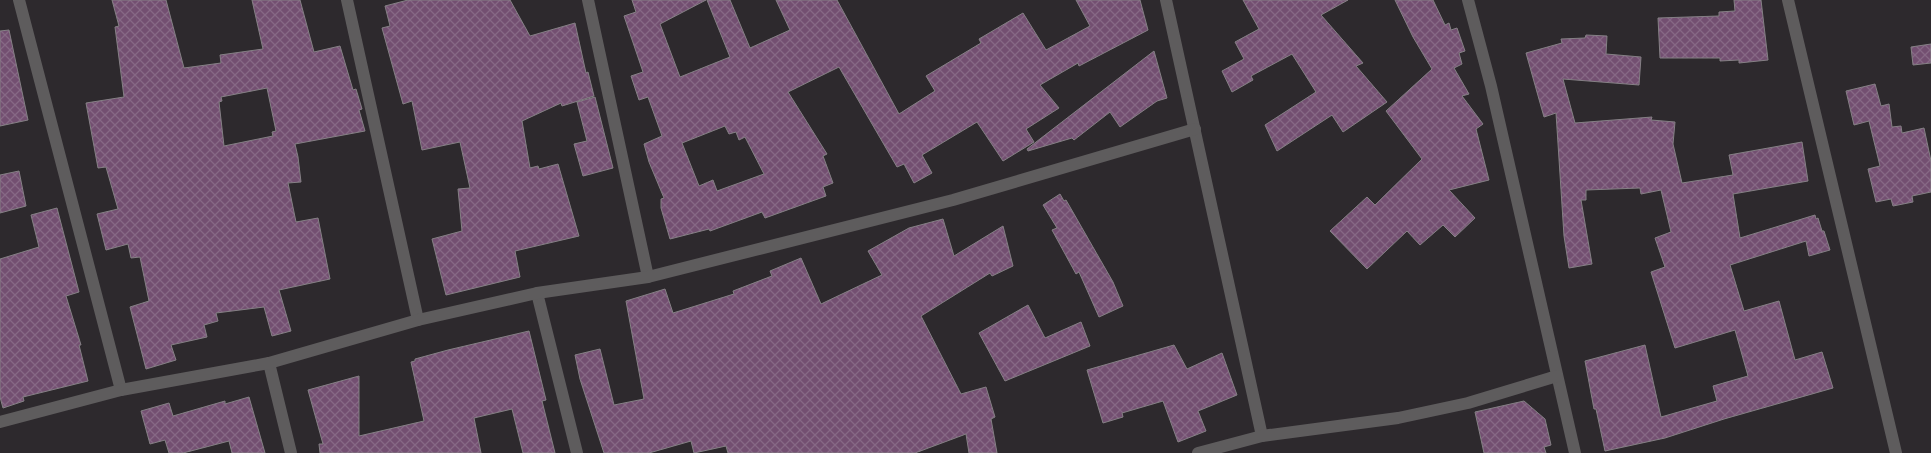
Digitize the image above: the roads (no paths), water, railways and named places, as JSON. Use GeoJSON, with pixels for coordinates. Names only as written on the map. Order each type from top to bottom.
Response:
{"type":"FeatureCollection","features":[{"type":"Feature","properties":{"kind":"street"},"geometry":{"type":"LineString","coordinates":[[19,0],[121,390]]}},
{"type":"Feature","properties":{"kind":"street"},"geometry":{"type":"LineString","coordinates":[[347,0],[418,320]]}},
{"type":"Feature","properties":{"kind":"street"},"geometry":{"type":"LineString","coordinates":[[588,0],[648,277]]}},
{"type":"Feature","properties":{"kind":"street"},"geometry":{"type":"LineString","coordinates":[[1166,0],[1262,436]]}},
{"type":"Feature","properties":{"kind":"street"},"geometry":{"type":"LineString","coordinates":[[1468,0],[1491,86],[1575,453]]}},
{"type":"Feature","properties":{"kind":"street"},"geometry":{"type":"LineString","coordinates":[[1788,0],[1896,453]]}},
{"type":"Feature","properties":{"kind":"street"},"geometry":{"type":"LineString","coordinates":[[0,422],[121,390],[269,363],[418,320],[537,293],[648,277],[953,200],[1195,129]]}},
{"type":"Feature","properties":{"kind":"street"},"geometry":{"type":"LineString","coordinates":[[537,293],[577,453]]}},
{"type":"Feature","properties":{"kind":"street"},"geometry":{"type":"LineString","coordinates":[[269,363],[291,453]]}},
{"type":"Feature","properties":{"kind":"street"},"geometry":{"type":"LineString","coordinates":[[1198,453],[1262,436],[1398,418],[1468,403],[1557,376]]}}]}
